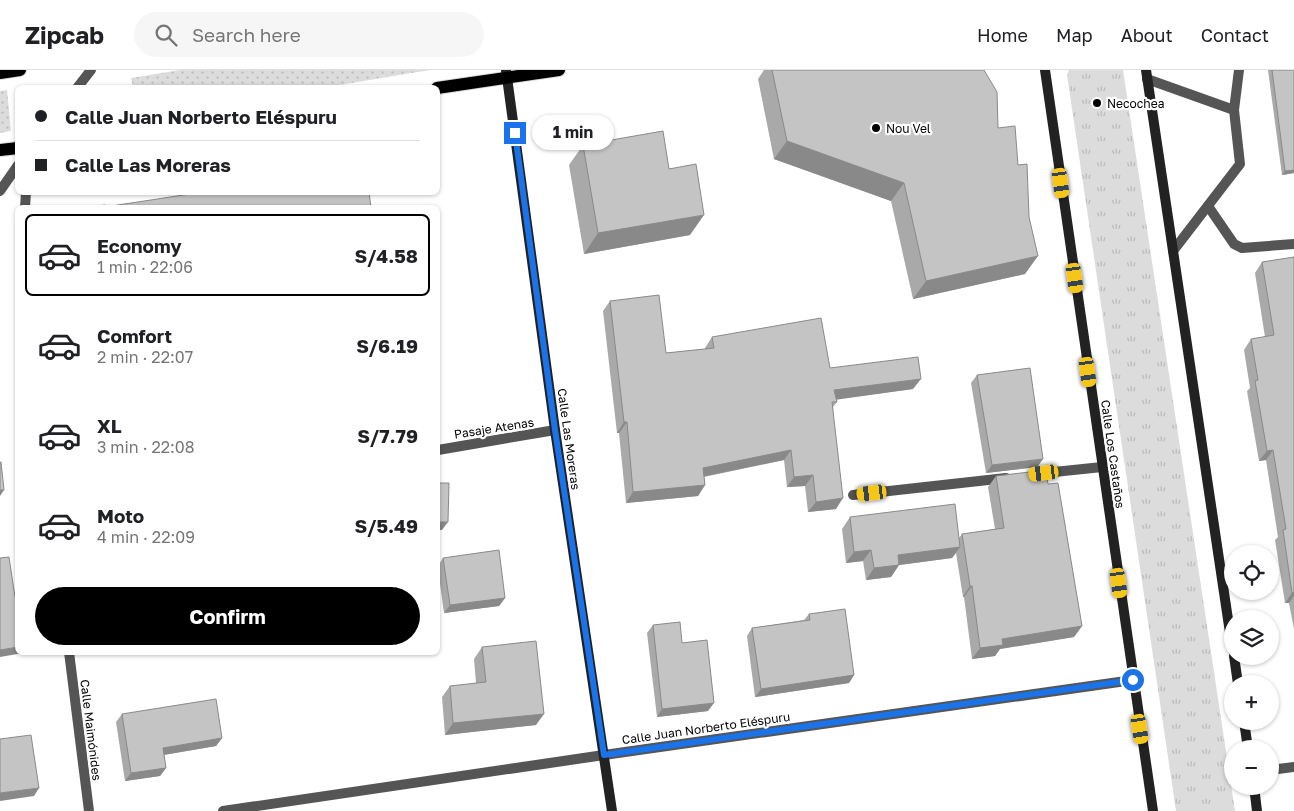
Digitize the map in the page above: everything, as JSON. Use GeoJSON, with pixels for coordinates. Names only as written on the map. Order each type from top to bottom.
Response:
{"type":"FeatureCollection","features":[{"type":"Feature","properties":{"kind":"main road"},"geometry":{"type":"LineString","coordinates":[[0,73],[20,70]]}},
{"type":"Feature","properties":{"kind":"main road"},"geometry":{"type":"LineString","coordinates":[[440,87],[507,74],[559,70]]}},
{"type":"Feature","properties":{"kind":"main road"},"geometry":{"type":"LineString","coordinates":[[0,150],[15,148]]}},
{"type":"Feature","properties":{"kind":"street"},"geometry":{"type":"LineString","coordinates":[[79,85],[91,70]]}},
{"type":"Feature","properties":{"kind":"street","name":"Calle Los Castaños"},"geometry":{"type":"LineString","coordinates":[[1045,70],[1153,811]]}},
{"type":"Feature","properties":{"kind":"street"},"geometry":{"type":"LineString","coordinates":[[1173,251],[1240,164],[1234,110],[1240,70]]}},
{"type":"Feature","properties":{"kind":"street","name":"Calle Las Moreras"},"geometry":{"type":"LineString","coordinates":[[507,74],[555,430],[612,811]]}},
{"type":"Feature","properties":{"kind":"street"},"geometry":{"type":"LineString","coordinates":[[1146,75],[1234,110]]}},
{"type":"Feature","properties":{"kind":"street"},"geometry":{"type":"LineString","coordinates":[[1146,75],[1227,610]]}},
{"type":"Feature","properties":{"kind":"street"},"geometry":{"type":"LineString","coordinates":[[0,191],[15,170]]}},
{"type":"Feature","properties":{"kind":"street"},"geometry":{"type":"LineString","coordinates":[[1208,206],[1234,244],[1242,248],[1294,244]]}},
{"type":"Feature","properties":{"kind":"street","name":"Pasaje Atenas"},"geometry":{"type":"LineString","coordinates":[[440,450],[555,430]]}},
{"type":"Feature","properties":{"kind":"street"},"geometry":{"type":"LineString","coordinates":[[853,495],[1102,467]]}},
{"type":"Feature","properties":{"kind":"street","name":"Calle Maimónides"},"geometry":{"type":"LineString","coordinates":[[69,655],[89,811]]}},
{"type":"Feature","properties":{"kind":"street","name":"Calle Juan Norberto Eléspuru"},"geometry":{"type":"LineString","coordinates":[[223,811],[1133,680]]}},
{"type":"Feature","properties":{"kind":"street"},"geometry":{"type":"LineString","coordinates":[[1279,768],[1294,766]]}},
{"type":"Feature","properties":{"kind":"street"},"geometry":{"type":"LineString","coordinates":[[1255,795],[1257,811]]}},
{"type":"Feature","properties":{"kind":"green space"},"geometry":{"type":"Polygon","coordinates":[[[180,70],[430,70],[339,85],[133,85],[131,78],[180,70]]]}},
{"type":"Feature","properties":{"kind":"green space"},"geometry":{"type":"Polygon","coordinates":[[[1069,70],[1123,70],[1224,740],[1224,795],[1233,795],[1235,811],[1176,811],[1067,75],[1069,70]]]}},
{"type":"Feature","properties":{"kind":"green space"},"geometry":{"type":"Polygon","coordinates":[[[7,90],[11,131],[0,133],[0,91],[7,90]]]}},
{"type":"Feature","properties":{"kind":"building"},"geometry":{"type":"Polygon","coordinates":[[[772,70],[984,70],[997,92],[998,128],[1015,126],[1018,165],[1027,164],[1029,217],[1038,256],[926,281],[904,183],[787,141],[772,70]]]}},
{"type":"Feature","properties":{"kind":"building"},"geometry":{"type":"Polygon","coordinates":[[[1272,70],[1294,70],[1294,170],[1285,171],[1272,70]]]}},
{"type":"Feature","properties":{"kind":"building"},"geometry":{"type":"Polygon","coordinates":[[[663,131],[669,169],[696,164],[704,215],[598,233],[583,145],[663,131]]]}},
{"type":"Feature","properties":{"kind":"building"},"geometry":{"type":"Polygon","coordinates":[[[183,195],[369,195],[371,205],[118,205],[183,195]]]}},
{"type":"Feature","properties":{"kind":"building"},"geometry":{"type":"Polygon","coordinates":[[[1294,257],[1294,592],[1292,593],[1283,530],[1286,529],[1273,450],[1267,451],[1255,381],[1258,380],[1251,339],[1274,335],[1262,262],[1294,257]]]}},
{"type":"Feature","properties":{"kind":"building"},"geometry":{"type":"Polygon","coordinates":[[[659,295],[666,353],[714,348],[712,337],[821,318],[830,368],[918,357],[921,379],[834,390],[837,402],[832,402],[843,498],[816,502],[813,475],[794,477],[791,450],[703,468],[705,485],[633,492],[627,422],[624,422],[610,301],[659,295]]]}},
{"type":"Feature","properties":{"kind":"building"},"geometry":{"type":"Polygon","coordinates":[[[1030,368],[1043,459],[992,465],[977,375],[1030,368]]]}},
{"type":"Feature","properties":{"kind":"building"},"geometry":{"type":"Polygon","coordinates":[[[1,462],[4,490],[0,490],[1,462]]]}},
{"type":"Feature","properties":{"kind":"building"},"geometry":{"type":"Polygon","coordinates":[[[1046,470],[1048,484],[1058,483],[1082,626],[1002,639],[1003,645],[980,648],[972,586],[970,586],[962,534],[1004,528],[996,476],[1046,470]]]}},
{"type":"Feature","properties":{"kind":"building"},"geometry":{"type":"Polygon","coordinates":[[[440,483],[449,483],[448,522],[440,522],[440,483]]]}},
{"type":"Feature","properties":{"kind":"building"},"geometry":{"type":"Polygon","coordinates":[[[955,504],[960,547],[898,555],[899,565],[874,568],[871,550],[854,552],[850,517],[955,504]]]}},
{"type":"Feature","properties":{"kind":"building"},"geometry":{"type":"Polygon","coordinates":[[[499,550],[505,598],[450,605],[443,558],[499,550]]]}},
{"type":"Feature","properties":{"kind":"building"},"geometry":{"type":"Polygon","coordinates":[[[9,557],[15,597],[15,648],[0,650],[0,558],[9,557]]]}},
{"type":"Feature","properties":{"kind":"building"},"geometry":{"type":"Polygon","coordinates":[[[845,609],[854,675],[761,689],[752,628],[810,620],[809,614],[845,609]]]}},
{"type":"Feature","properties":{"kind":"building"},"geometry":{"type":"Polygon","coordinates":[[[680,622],[682,643],[707,640],[714,703],[662,709],[653,625],[680,622]]]}},
{"type":"Feature","properties":{"kind":"building"},"geometry":{"type":"Polygon","coordinates":[[[536,641],[544,714],[453,723],[450,686],[486,682],[482,647],[536,641]]]}},
{"type":"Feature","properties":{"kind":"building"},"geometry":{"type":"Polygon","coordinates":[[[216,699],[222,738],[163,748],[166,768],[131,773],[122,714],[216,699]]]}},
{"type":"Feature","properties":{"kind":"building"},"geometry":{"type":"Polygon","coordinates":[[[31,735],[39,788],[0,793],[0,739],[31,735]]]}},
{"type":"Feature","properties":{"kind":"place","name":"Necochea"},"geometry":{"type":"Point","coordinates":[1097,103]}},
{"type":"Feature","properties":{"kind":"place","name":"Nou Vel"},"geometry":{"type":"Point","coordinates":[876,128]}},
{"type":"Feature","properties":{"kind":"route"},"geometry":{"type":"LineString","coordinates":[[515,133],[555,430],[604,755],[1133,680]]}}]}
